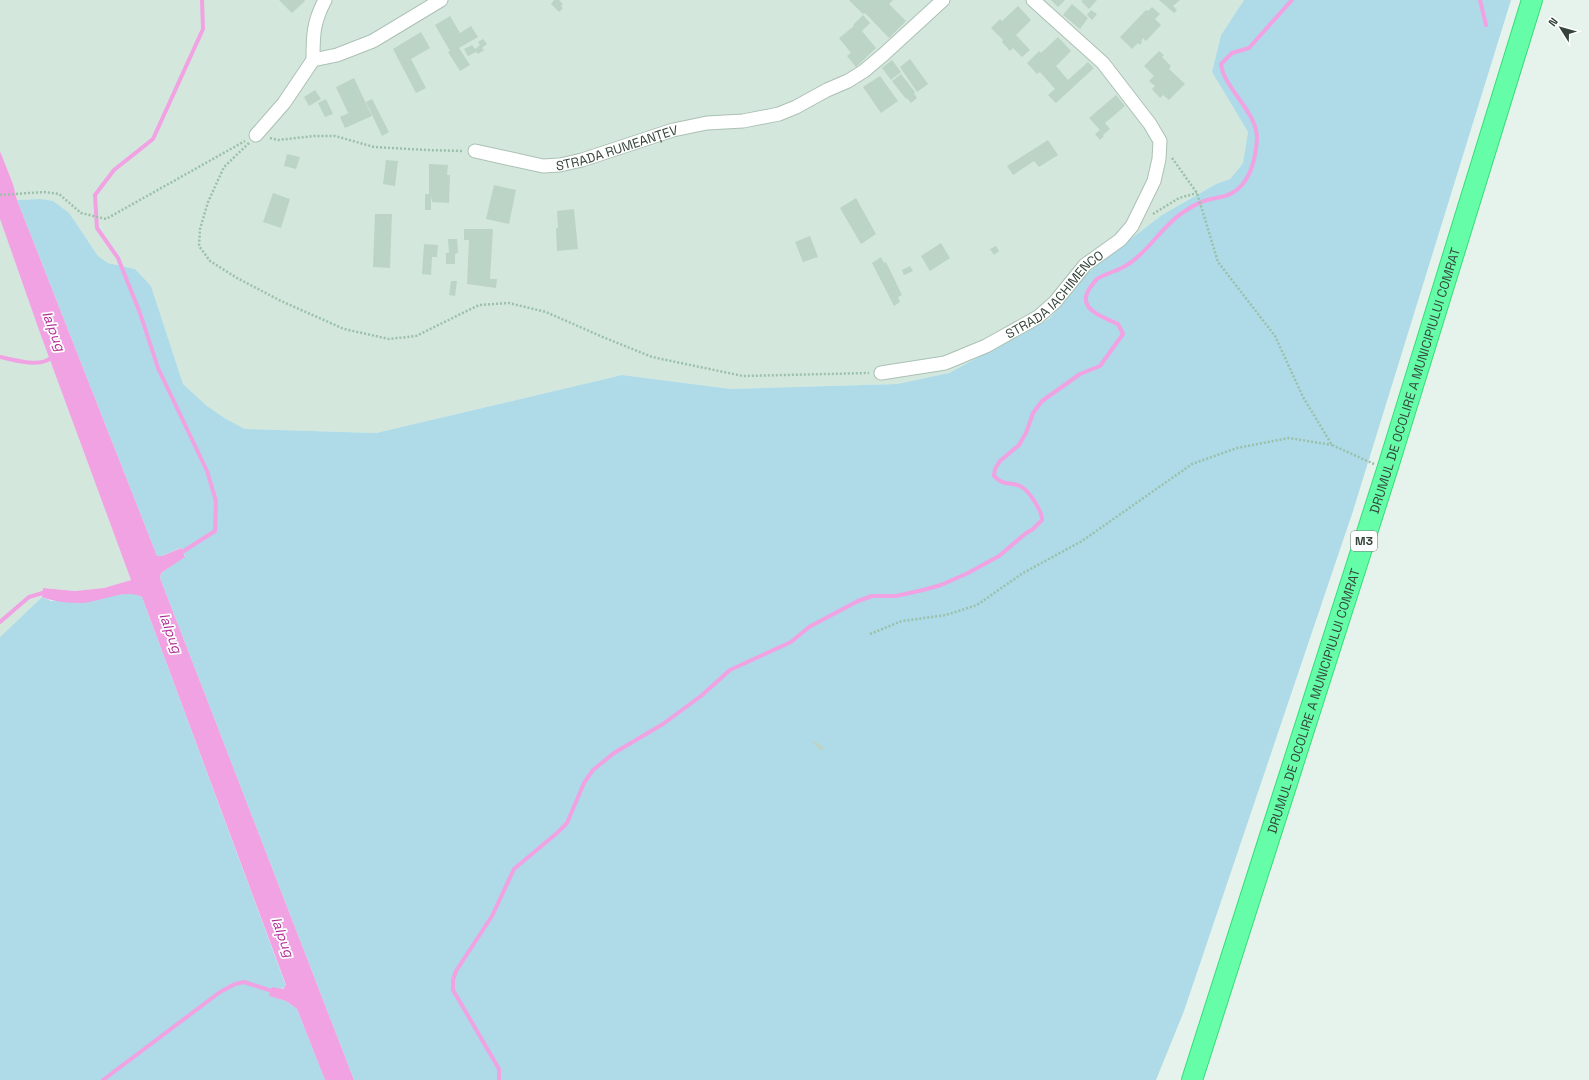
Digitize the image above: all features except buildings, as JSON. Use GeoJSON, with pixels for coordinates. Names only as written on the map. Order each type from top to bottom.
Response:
{"type":"FeatureCollection","features":[{"type":"Feature","properties":{"kind":"highway","name":"DRUMUL DE OCOLIRE A MUNICIPIULUI COMRAT"},"geometry":{"type":"LineString","coordinates":[[1192,1080],[1387,470],[1532,0]]}},
{"type":"Feature","properties":{"kind":"street"},"geometry":{"type":"LineString","coordinates":[[256,135],[284,102],[313,60],[313,32],[320,9],[326,0]]}},
{"type":"Feature","properties":{"kind":"street"},"geometry":{"type":"LineString","coordinates":[[313,60],[337,55],[373,41],[441,0]]}},
{"type":"Feature","properties":{"kind":"street","name":"STRADA RUMEANȚEV"},"geometry":{"type":"LineString","coordinates":[[475,151],[543,166],[560,165],[582,160],[673,130],[707,123],[743,121],[779,114],[848,81],[864,71],[943,0]]}},
{"type":"Feature","properties":{"kind":"street"},"geometry":{"type":"LineString","coordinates":[[1033,0],[1103,63],[1135,103],[1160,141]]}},
{"type":"Feature","properties":{"kind":"street","name":"STRADA IACHIMENCO"},"geometry":{"type":"LineString","coordinates":[[881,373],[945,362],[986,346],[1038,316],[1055,302],[1085,265],[1120,240],[1132,226],[1154,180],[1159,159],[1160,141]]}},
{"type":"Feature","properties":{"kind":"path"},"geometry":{"type":"LineString","coordinates":[[256,135],[224,167],[208,202],[200,230],[199,246],[210,261],[237,278],[281,301],[344,329],[389,339],[416,336],[479,305],[509,303],[546,312],[652,357],[743,376],[881,373]]}},
{"type":"Feature","properties":{"kind":"path"},"geometry":{"type":"LineString","coordinates":[[0,195],[44,192],[58,194],[80,213],[106,219],[256,135],[278,140],[314,136],[335,136],[374,147],[475,151]]}},
{"type":"Feature","properties":{"kind":"path"},"geometry":{"type":"LineString","coordinates":[[1160,141],[1197,193],[1218,262],[1275,336],[1303,397],[1332,445]]}},
{"type":"Feature","properties":{"kind":"path"},"geometry":{"type":"LineString","coordinates":[[1136,219],[1146,218],[1179,198],[1197,193]]}},
{"type":"Feature","properties":{"kind":"path"},"geometry":{"type":"LineString","coordinates":[[870,634],[902,621],[946,615],[977,605],[1023,573],[1082,541],[1192,464],[1238,448],[1289,438],[1332,445],[1387,470]]}},
{"type":"Feature","properties":{"kind":"shaded area"},"geometry":{"type":"Polygon","coordinates":[[[0,0],[1244,0],[1221,35],[1212,72],[1248,132],[1243,163],[1230,179],[1216,184],[1162,215],[1115,251],[1085,275],[1049,319],[949,373],[897,384],[731,389],[622,375],[376,433],[245,429],[226,419],[207,406],[183,384],[151,286],[135,269],[108,263],[98,256],[88,241],[40,199],[17,200],[13,184],[0,151],[0,0]]]}},
{"type":"Feature","properties":{"kind":"shaded area"},"geometry":{"type":"Polygon","coordinates":[[[1244,0],[1511,0],[1353,511],[1184,1011],[1156,1080],[354,1080],[160,578],[161,573],[185,556],[180,548],[162,556],[157,556],[17,200],[40,199],[53,201],[69,213],[98,256],[108,263],[135,269],[151,286],[183,384],[207,406],[226,419],[245,429],[376,433],[622,375],[731,389],[897,384],[949,373],[1049,319],[1085,275],[1115,251],[1162,215],[1216,184],[1230,179],[1243,163],[1248,132],[1212,72],[1221,35],[1244,0]]]}},
{"type":"Feature","properties":{"kind":"shaded area"},"geometry":{"type":"Polygon","coordinates":[[[0,219],[40,333],[131,580],[104,588],[75,591],[43,588],[42,597],[0,637],[0,219]]]}},
{"type":"Feature","properties":{"kind":"shaded area"},"geometry":{"type":"Polygon","coordinates":[[[135,593],[142,597],[286,986],[270,996],[286,1001],[297,1009],[325,1080],[0,1080],[0,637],[42,597],[51,601],[135,593]]]}},
{"type":"Feature","properties":{"kind":"water","name":"Ialpug"},"geometry":{"type":"Polygon","coordinates":[[[0,151],[13,184],[17,200],[157,556],[162,556],[181,548],[185,557],[161,573],[160,578],[354,1080],[325,1080],[297,1009],[286,1001],[269,996],[272,987],[283,989],[286,985],[142,597],[128,594],[89,602],[72,603],[42,597],[43,588],[75,591],[104,588],[131,580],[40,333],[0,219],[0,151]]]}},
{"type":"Feature","properties":{"kind":"waterway"},"geometry":{"type":"LineString","coordinates":[[179,554],[215,531],[216,501],[207,471],[158,368],[140,313],[118,258],[97,228],[95,195],[114,170],[153,139],[203,29],[202,0]]}},
{"type":"Feature","properties":{"kind":"waterway"},"geometry":{"type":"LineString","coordinates":[[499,1080],[499,1069],[453,990],[453,980],[456,971],[492,916],[514,869],[567,823],[584,783],[593,770],[614,753],[663,724],[701,696],[730,670],[791,642],[809,627],[858,601],[872,596],[896,596],[923,590],[941,585],[968,573],[999,556],[1042,520],[1037,506],[1024,488],[1001,482],[994,476],[995,469],[1000,461],[1019,445],[1026,433],[1033,413],[1042,401],[1080,374],[1100,366],[1123,334],[1118,324],[1094,312],[1087,303],[1086,298],[1088,291],[1096,280],[1123,267],[1143,253],[1169,223],[1185,211],[1204,201],[1226,196],[1234,192],[1242,185],[1251,169],[1256,151],[1256,131],[1249,114],[1223,74],[1221,64],[1232,53],[1249,48],[1292,0]]}},
{"type":"Feature","properties":{"kind":"waterway"},"geometry":{"type":"LineString","coordinates":[[1480,0],[1486,25]]}},
{"type":"Feature","properties":{"kind":"waterway","name":"Ialpug"},"geometry":{"type":"LineString","coordinates":[[0,357],[35,363],[48,360],[53,356]]}},
{"type":"Feature","properties":{"kind":"waterway"},"geometry":{"type":"LineString","coordinates":[[0,622],[29,597],[46,592]]}},
{"type":"Feature","properties":{"kind":"waterway"},"geometry":{"type":"LineString","coordinates":[[103,1080],[220,992],[235,984],[244,982],[275,992]]}}]}
